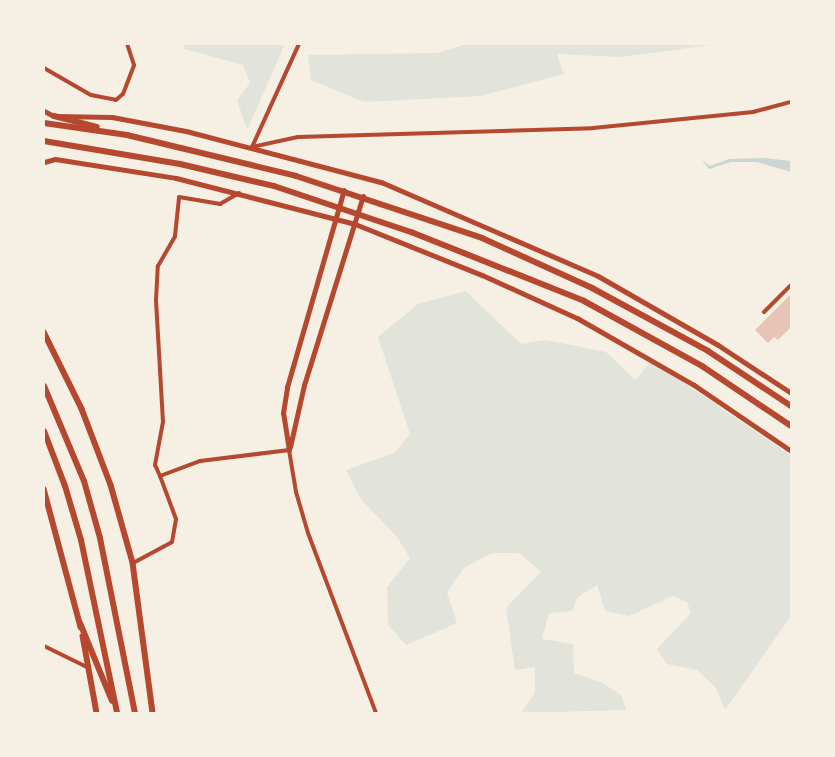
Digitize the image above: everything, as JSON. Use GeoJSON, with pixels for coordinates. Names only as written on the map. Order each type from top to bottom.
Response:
{"type":"FeatureCollection","features":[{"type":"Feature","properties":{"kind":"main road"},"geometry":{"type":"LineString","coordinates":[[54,116],[344,190],[482,238],[592,288],[708,351],[791,406]]}},
{"type":"Feature","properties":{"kind":"main road"},"geometry":{"type":"LineString","coordinates":[[44,123],[127,135]]}},
{"type":"Feature","properties":{"kind":"main road"},"geometry":{"type":"LineString","coordinates":[[44,141],[236,177],[274,186],[358,214],[584,301],[702,366],[791,426]]}},
{"type":"Feature","properties":{"kind":"main road"},"geometry":{"type":"LineString","coordinates":[[44,332],[82,410],[111,485],[133,563],[153,713]]}},
{"type":"Feature","properties":{"kind":"main road"},"geometry":{"type":"LineString","coordinates":[[44,386],[84,481],[114,596],[135,713]]}},
{"type":"Feature","properties":{"kind":"main road"},"geometry":{"type":"LineString","coordinates":[[44,430],[65,486],[95,601],[117,713]]}},
{"type":"Feature","properties":{"kind":"main road"},"geometry":{"type":"LineString","coordinates":[[44,489],[80,623],[97,713]]}},
{"type":"Feature","properties":{"kind":"main road"},"geometry":{"type":"LineString","coordinates":[[80,623],[117,713]]}},
{"type":"Feature","properties":{"kind":"street"},"geometry":{"type":"LineString","coordinates":[[44,68],[91,95],[116,100],[122,94],[134,65],[127,44]]}},
{"type":"Feature","properties":{"kind":"street"},"geometry":{"type":"LineString","coordinates":[[252,147],[299,44]]}},
{"type":"Feature","properties":{"kind":"street"},"geometry":{"type":"LineString","coordinates":[[252,147],[298,137],[593,128],[754,112],[791,102]]}},
{"type":"Feature","properties":{"kind":"street"},"geometry":{"type":"LineString","coordinates":[[44,111],[54,116],[112,117],[252,147],[381,182],[598,276],[718,344],[791,393]]}},
{"type":"Feature","properties":{"kind":"street"},"geometry":{"type":"LineString","coordinates":[[44,162],[55,159],[176,178],[355,224],[482,276],[577,318],[694,385],[791,451]]}},
{"type":"Feature","properties":{"kind":"street"},"geometry":{"type":"LineString","coordinates":[[344,190],[287,387],[283,413],[296,492],[308,533],[376,713]]}},
{"type":"Feature","properties":{"kind":"street"},"geometry":{"type":"LineString","coordinates":[[133,563],[172,542],[176,519],[155,465],[163,422],[156,300],[158,266],[176,236],[179,197],[220,204],[239,193]]}},
{"type":"Feature","properties":{"kind":"street"},"geometry":{"type":"LineString","coordinates":[[289,450],[304,384],[363,196]]}},
{"type":"Feature","properties":{"kind":"street"},"geometry":{"type":"LineString","coordinates":[[764,312],[791,285]]}},
{"type":"Feature","properties":{"kind":"street"},"geometry":{"type":"LineString","coordinates":[[160,476],[200,461],[289,450]]}},
{"type":"Feature","properties":{"kind":"street"},"geometry":{"type":"LineString","coordinates":[[44,646],[90,669]]}},
{"type":"Feature","properties":{"kind":"shaded area"},"geometry":{"type":"Polygon","coordinates":[[[183,44],[285,44],[247,130],[237,100],[250,83],[243,65],[184,49],[183,44]]]}},
{"type":"Feature","properties":{"kind":"shaded area"},"geometry":{"type":"Polygon","coordinates":[[[466,44],[719,44],[620,57],[557,54],[564,74],[480,96],[364,102],[311,80],[308,55],[437,53],[466,44]]]}},
{"type":"Feature","properties":{"kind":"shaded area"},"geometry":{"type":"Polygon","coordinates":[[[764,158],[791,161],[791,172],[757,162],[731,162],[709,169],[702,160],[710,166],[729,159],[764,158]]]}},
{"type":"Feature","properties":{"kind":"shaded area"},"geometry":{"type":"Polygon","coordinates":[[[466,291],[521,344],[546,340],[606,352],[635,380],[652,361],[791,456],[791,616],[725,710],[716,688],[697,670],[667,664],[657,649],[691,613],[687,602],[673,596],[629,616],[605,611],[597,585],[578,597],[572,611],[549,613],[542,639],[573,644],[574,673],[603,683],[622,696],[626,710],[521,713],[535,693],[535,667],[515,670],[506,608],[541,572],[519,553],[492,553],[464,568],[447,592],[457,623],[406,645],[388,625],[387,587],[410,558],[397,537],[360,498],[346,470],[394,453],[410,434],[378,337],[418,304],[466,291]]]}},
{"type":"Feature","properties":{"kind":"building"},"geometry":{"type":"Polygon","coordinates":[[[791,294],[791,327],[778,340],[774,337],[768,343],[755,330],[791,294]]]}}]}
